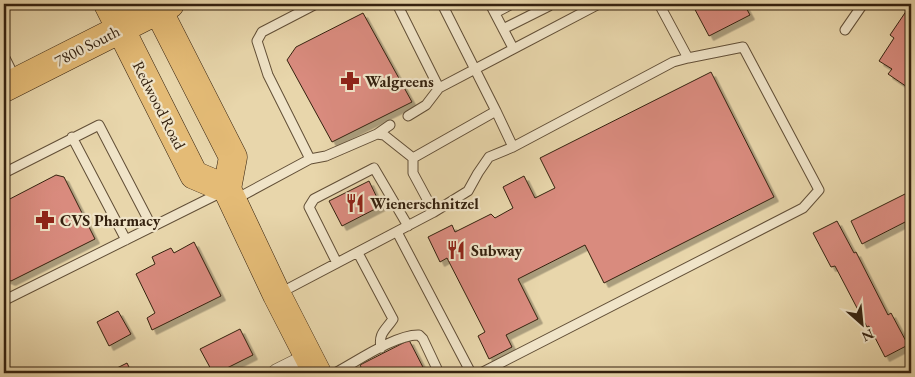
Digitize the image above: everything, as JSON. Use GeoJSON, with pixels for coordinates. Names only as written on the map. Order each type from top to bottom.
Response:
{"type":"FeatureCollection","features":[{"type":"Feature","properties":{"kind":"main road","name":"Redwood Road"},"geometry":{"type":"LineString","coordinates":[[108,4],[194,175],[229,195]]}},
{"type":"Feature","properties":{"kind":"main road","name":"7800 South"},"geometry":{"type":"LineString","coordinates":[[10,85],[121,29],[161,6]]}},
{"type":"Feature","properties":{"kind":"main road"},"geometry":{"type":"LineString","coordinates":[[161,6],[233,157],[229,195],[313,365]]}},
{"type":"Feature","properties":{"kind":"street"},"geometry":{"type":"LineString","coordinates":[[277,373],[313,365]]}},
{"type":"Feature","properties":{"kind":"lane"},"geometry":{"type":"LineString","coordinates":[[310,159],[268,75],[257,42],[262,32],[316,4]]}},
{"type":"Feature","properties":{"kind":"lane"},"geometry":{"type":"LineString","coordinates":[[398,4],[439,88]]}},
{"type":"Feature","properties":{"kind":"lane"},"geometry":{"type":"LineString","coordinates":[[442,4],[513,147]]}},
{"type":"Feature","properties":{"kind":"lane"},"geometry":{"type":"LineString","coordinates":[[490,4],[513,48]]}},
{"type":"Feature","properties":{"kind":"lane"},"geometry":{"type":"LineString","coordinates":[[495,13],[512,4]]}},
{"type":"Feature","properties":{"kind":"lane"},"geometry":{"type":"LineString","coordinates":[[504,29],[549,4]]}},
{"type":"Feature","properties":{"kind":"lane"},"geometry":{"type":"LineString","coordinates":[[408,116],[426,105],[439,88],[582,8],[599,4]]}},
{"type":"Feature","properties":{"kind":"lane"},"geometry":{"type":"LineString","coordinates":[[659,4],[688,58]]}},
{"type":"Feature","properties":{"kind":"lane"},"geometry":{"type":"LineString","coordinates":[[845,30],[863,4]]}},
{"type":"Feature","properties":{"kind":"lane"},"geometry":{"type":"LineString","coordinates":[[277,295],[434,212],[468,191],[489,157],[513,147],[673,62],[743,47],[819,190],[803,208],[481,373]]}},
{"type":"Feature","properties":{"kind":"lane"},"geometry":{"type":"LineString","coordinates":[[4,56],[10,85]]}},
{"type":"Feature","properties":{"kind":"lane"},"geometry":{"type":"LineString","coordinates":[[412,158],[496,111]]}},
{"type":"Feature","properties":{"kind":"lane"},"geometry":{"type":"LineString","coordinates":[[4,173],[99,125],[134,189],[152,227]]}},
{"type":"Feature","properties":{"kind":"lane"},"geometry":{"type":"LineString","coordinates":[[6,299],[152,227],[310,159],[326,156],[377,134],[390,125]]}},
{"type":"Feature","properties":{"kind":"lane"},"geometry":{"type":"LineString","coordinates":[[377,134],[384,135],[412,158],[413,172],[434,212]]}},
{"type":"Feature","properties":{"kind":"lane"},"geometry":{"type":"LineString","coordinates":[[72,137],[126,240]]}},
{"type":"Feature","properties":{"kind":"lane"},"geometry":{"type":"LineString","coordinates":[[337,263],[309,207],[314,199],[374,168],[408,226]]}},
{"type":"Feature","properties":{"kind":"lane"},"geometry":{"type":"LineString","coordinates":[[397,232],[471,373]]}},
{"type":"Feature","properties":{"kind":"lane"},"geometry":{"type":"LineString","coordinates":[[358,252],[393,319],[381,333],[381,348]]}},
{"type":"Feature","properties":{"kind":"lane"},"geometry":{"type":"LineString","coordinates":[[335,373],[410,334],[419,335],[423,339],[439,373]]}},
{"type":"Feature","properties":{"kind":"building"},"geometry":{"type":"Polygon","coordinates":[[[692,4],[744,4],[750,15],[709,36],[692,4]]]}},
{"type":"Feature","properties":{"kind":"building"},"geometry":{"type":"Polygon","coordinates":[[[911,4],[910,89],[888,74],[892,69],[879,61],[894,38],[890,35],[911,4]]]}},
{"type":"Feature","properties":{"kind":"building","name":"Walgreens"},"geometry":{"type":"Polygon","coordinates":[[[363,13],[412,102],[332,142],[287,60],[296,47],[363,13]]]}},
{"type":"Feature","properties":{"kind":"building"},"geometry":{"type":"Polygon","coordinates":[[[711,72],[774,197],[604,283],[585,245],[518,279],[538,319],[506,335],[512,347],[489,359],[478,336],[485,332],[447,258],[440,262],[428,237],[452,225],[455,232],[491,214],[495,218],[513,208],[503,187],[524,176],[535,198],[555,188],[540,158],[711,72]]]}},
{"type":"Feature","properties":{"kind":"building","name":"CVS Pharmacy"},"geometry":{"type":"Polygon","coordinates":[[[56,175],[64,177],[95,239],[11,281],[4,278],[4,202],[56,175]]]}},
{"type":"Feature","properties":{"kind":"building","name":"Wienerschnitzel"},"geometry":{"type":"Polygon","coordinates":[[[369,181],[381,206],[342,226],[329,201],[369,181]]]}},
{"type":"Feature","properties":{"kind":"building"},"geometry":{"type":"Polygon","coordinates":[[[911,191],[911,219],[862,244],[851,221],[911,191]]]}},
{"type":"Feature","properties":{"kind":"building"},"geometry":{"type":"Polygon","coordinates":[[[837,221],[854,253],[856,252],[888,315],[891,313],[908,345],[885,357],[835,266],[831,267],[813,233],[837,221]]]}},
{"type":"Feature","properties":{"kind":"building"},"geometry":{"type":"Polygon","coordinates":[[[194,242],[221,296],[152,330],[147,318],[155,313],[136,274],[155,264],[152,257],[171,248],[174,253],[194,242]]]}},
{"type":"Feature","properties":{"kind":"building"},"geometry":{"type":"Polygon","coordinates":[[[118,311],[131,334],[109,346],[97,322],[118,311]]]}},
{"type":"Feature","properties":{"kind":"building"},"geometry":{"type":"Polygon","coordinates":[[[240,329],[253,355],[217,373],[213,373],[200,349],[240,329]]]}},
{"type":"Feature","properties":{"kind":"building"},"geometry":{"type":"Polygon","coordinates":[[[409,340],[426,373],[364,373],[360,365],[409,340]]]}},
{"type":"Feature","properties":{"kind":"building"},"geometry":{"type":"Polygon","coordinates":[[[127,363],[132,373],[107,373],[127,363]]]}},
{"type":"Feature","properties":{"kind":"place","name":"Walgreens"},"geometry":{"type":"Point","coordinates":[350,81]}},
{"type":"Feature","properties":{"kind":"place","name":"Wienerschnitzel"},"geometry":{"type":"Point","coordinates":[355,203]}},
{"type":"Feature","properties":{"kind":"place","name":"CVS Pharmacy"},"geometry":{"type":"Point","coordinates":[45,220]}},
{"type":"Feature","properties":{"kind":"place","name":"Subway"},"geometry":{"type":"Point","coordinates":[456,250]}}]}
